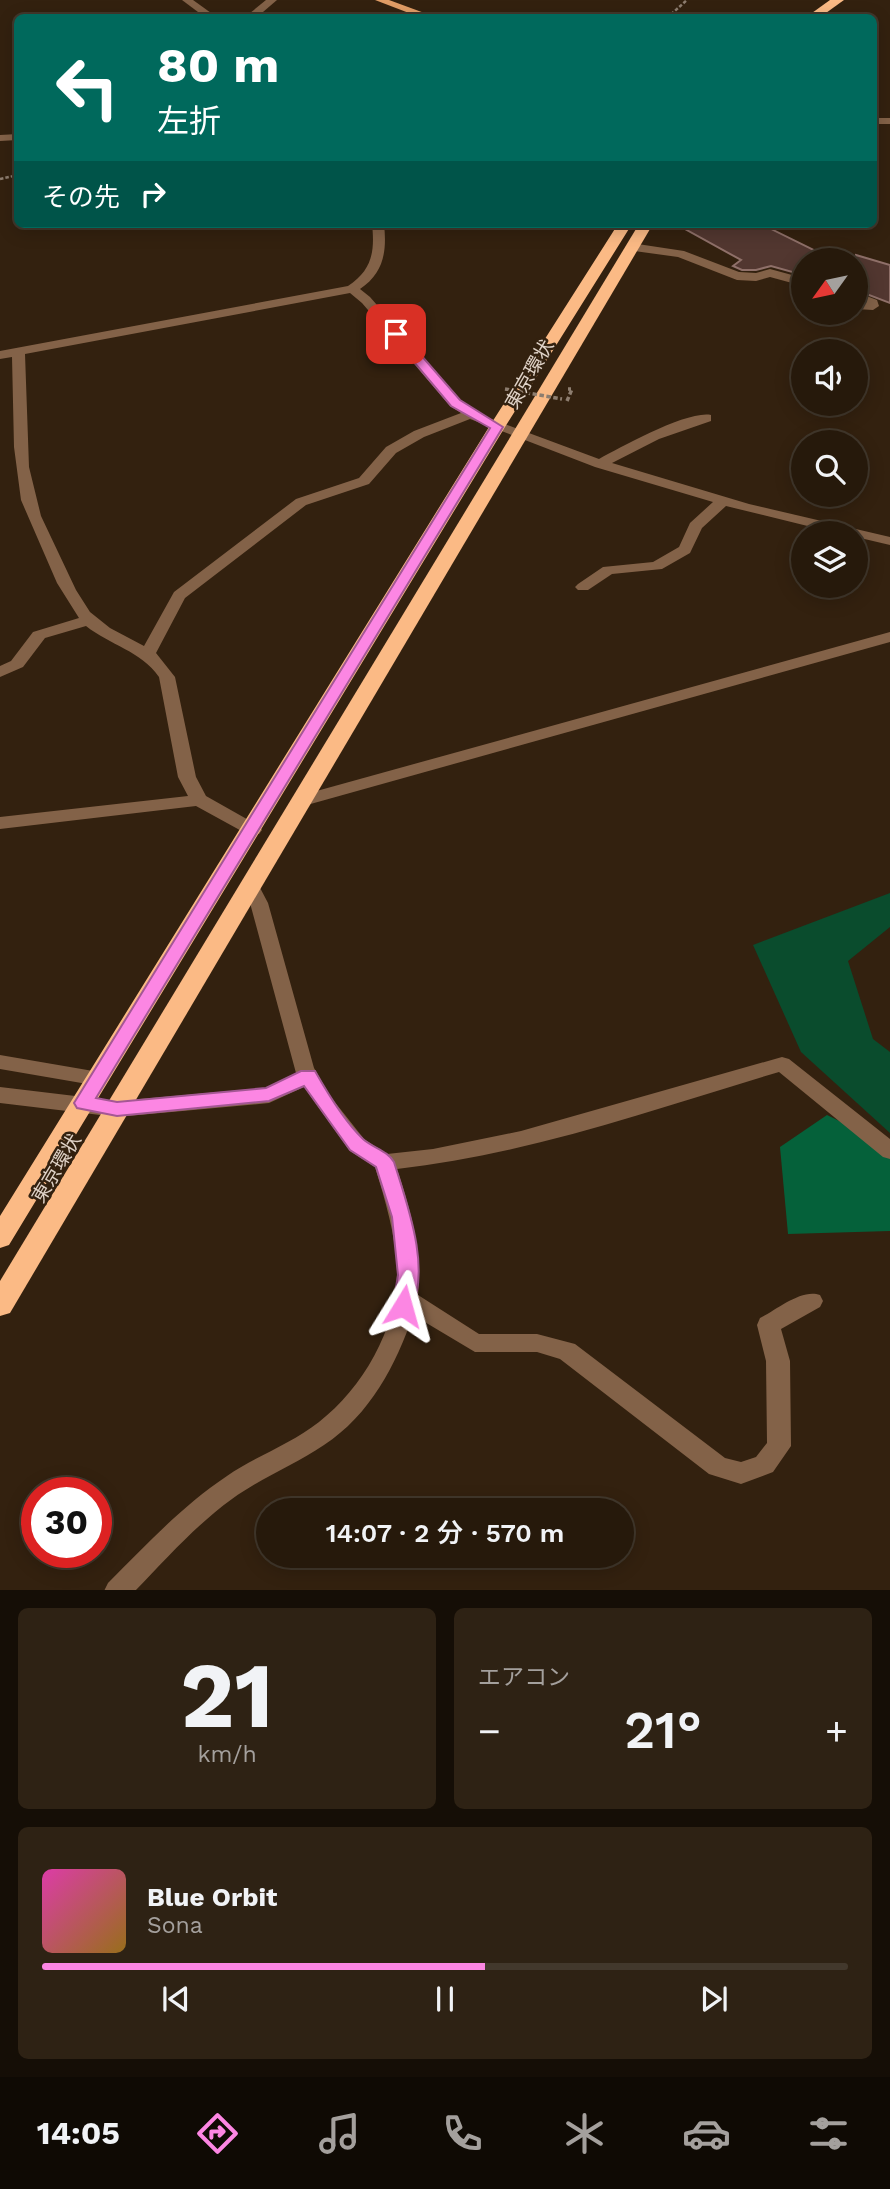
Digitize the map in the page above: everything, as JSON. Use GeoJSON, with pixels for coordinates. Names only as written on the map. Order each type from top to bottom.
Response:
{"type":"FeatureCollection","features":[{"type":"Feature","properties":{"kind":"highway"},"geometry":{"type":"LineString","coordinates":[[819,14],[843,3]]}},
{"type":"Feature","properties":{"kind":"highway","name":"東京環状"},"geometry":{"type":"LineString","coordinates":[[0,1238],[253,830],[497,427],[622,228]]}},
{"type":"Feature","properties":{"kind":"highway","name":"東京環状"},"geometry":{"type":"LineString","coordinates":[[0,1305],[643,228]]}},
{"type":"Feature","properties":{"kind":"main road"},"geometry":{"type":"LineString","coordinates":[[380,0],[421,14]]}},
{"type":"Feature","properties":{"kind":"street"},"geometry":{"type":"LineString","coordinates":[[187,0],[207,14]]}},
{"type":"Feature","properties":{"kind":"street"},"geometry":{"type":"LineString","coordinates":[[254,14],[272,0]]}},
{"type":"Feature","properties":{"kind":"street"},"geometry":{"type":"LineString","coordinates":[[883,121],[890,132]]}},
{"type":"Feature","properties":{"kind":"street"},"geometry":{"type":"LineString","coordinates":[[0,355],[352,289],[373,274],[379,249],[378,228]]}},
{"type":"Feature","properties":{"kind":"street"},"geometry":{"type":"LineString","coordinates":[[631,247],[680,254],[737,276],[756,277],[770,273],[791,280]]}},
{"type":"Feature","properties":{"kind":"street"},"geometry":{"type":"LineString","coordinates":[[352,289],[366,300],[456,403],[497,427],[600,464],[724,500],[890,541]]}},
{"type":"Feature","properties":{"kind":"street"},"geometry":{"type":"LineString","coordinates":[[18,351],[21,431],[28,498],[65,583],[90,620],[148,653],[161,665],[167,677],[187,777],[199,800],[253,830]]}},
{"type":"Feature","properties":{"kind":"street"},"geometry":{"type":"LineString","coordinates":[[148,653],[179,595],[301,502],[364,481],[391,450],[419,434],[471,414]]}},
{"type":"Feature","properties":{"kind":"street"},"geometry":{"type":"LineString","coordinates":[[600,464],[654,436],[706,418]]}},
{"type":"Feature","properties":{"kind":"street"},"geometry":{"type":"LineString","coordinates":[[583,587],[608,570],[657,566],[685,550],[695,526],[724,500]]}},
{"type":"Feature","properties":{"kind":"street"},"geometry":{"type":"LineString","coordinates":[[0,672],[17,664],[39,635],[90,620]]}},
{"type":"Feature","properties":{"kind":"street"},"geometry":{"type":"LineString","coordinates":[[301,801],[890,637]]}},
{"type":"Feature","properties":{"kind":"street"},"geometry":{"type":"LineString","coordinates":[[0,823],[199,800]]}},
{"type":"Feature","properties":{"kind":"street"},"geometry":{"type":"LineString","coordinates":[[118,1590],[174,1534],[228,1489],[328,1429],[354,1406],[386,1358],[405,1298],[408,1275],[402,1217],[384,1162],[357,1144],[323,1101],[304,1069],[259,903],[251,888]]}},
{"type":"Feature","properties":{"kind":"street"},"geometry":{"type":"LineString","coordinates":[[0,1062],[99,1079]]}},
{"type":"Feature","properties":{"kind":"street"},"geometry":{"type":"LineString","coordinates":[[384,1162],[433,1157],[521,1139],[782,1065],[890,1151]]}},
{"type":"Feature","properties":{"kind":"street"},"geometry":{"type":"LineString","coordinates":[[0,1095],[117,1109],[269,1095],[308,1076]]}},
{"type":"Feature","properties":{"kind":"street"},"geometry":{"type":"LineString","coordinates":[[405,1298],[475,1343],[537,1343],[568,1351],[718,1467],[741,1473],[764,1465],[779,1446],[778,1361],[768,1325],[812,1301]]}},
{"type":"Feature","properties":{"kind":"path"},"geometry":{"type":"LineString","coordinates":[[671,14],[687,0]]}},
{"type":"Feature","properties":{"kind":"path"},"geometry":{"type":"LineString","coordinates":[[505,389],[562,399]]}},
{"type":"Feature","properties":{"kind":"green space"},"geometry":{"type":"Polygon","coordinates":[[[890,893],[890,927],[848,961],[873,1039],[890,1052],[890,1133],[801,1052],[753,945],[890,893]]]}},
{"type":"Feature","properties":{"kind":"green space"},"geometry":{"type":"Polygon","coordinates":[[[827,1115],[890,1146],[890,1231],[788,1234],[780,1147],[827,1115]]]}},
{"type":"Feature","properties":{"kind":"building"},"geometry":{"type":"Polygon","coordinates":[[[683,228],[769,228],[810,248],[791,248],[791,272],[771,266],[742,270],[733,266],[741,260],[683,228]]]}},
{"type":"Feature","properties":{"kind":"building"},"geometry":{"type":"Polygon","coordinates":[[[868,259],[890,265],[890,303],[868,295],[868,259]]]}},
{"type":"Feature","properties":{"kind":"route"},"geometry":{"type":"LineString","coordinates":[[396,334],[456,403],[465,411],[497,427],[84,1103],[117,1109],[269,1095],[308,1076],[323,1101],[357,1144],[369,1155],[384,1162],[402,1217],[408,1275],[403,1306]]}}]}
